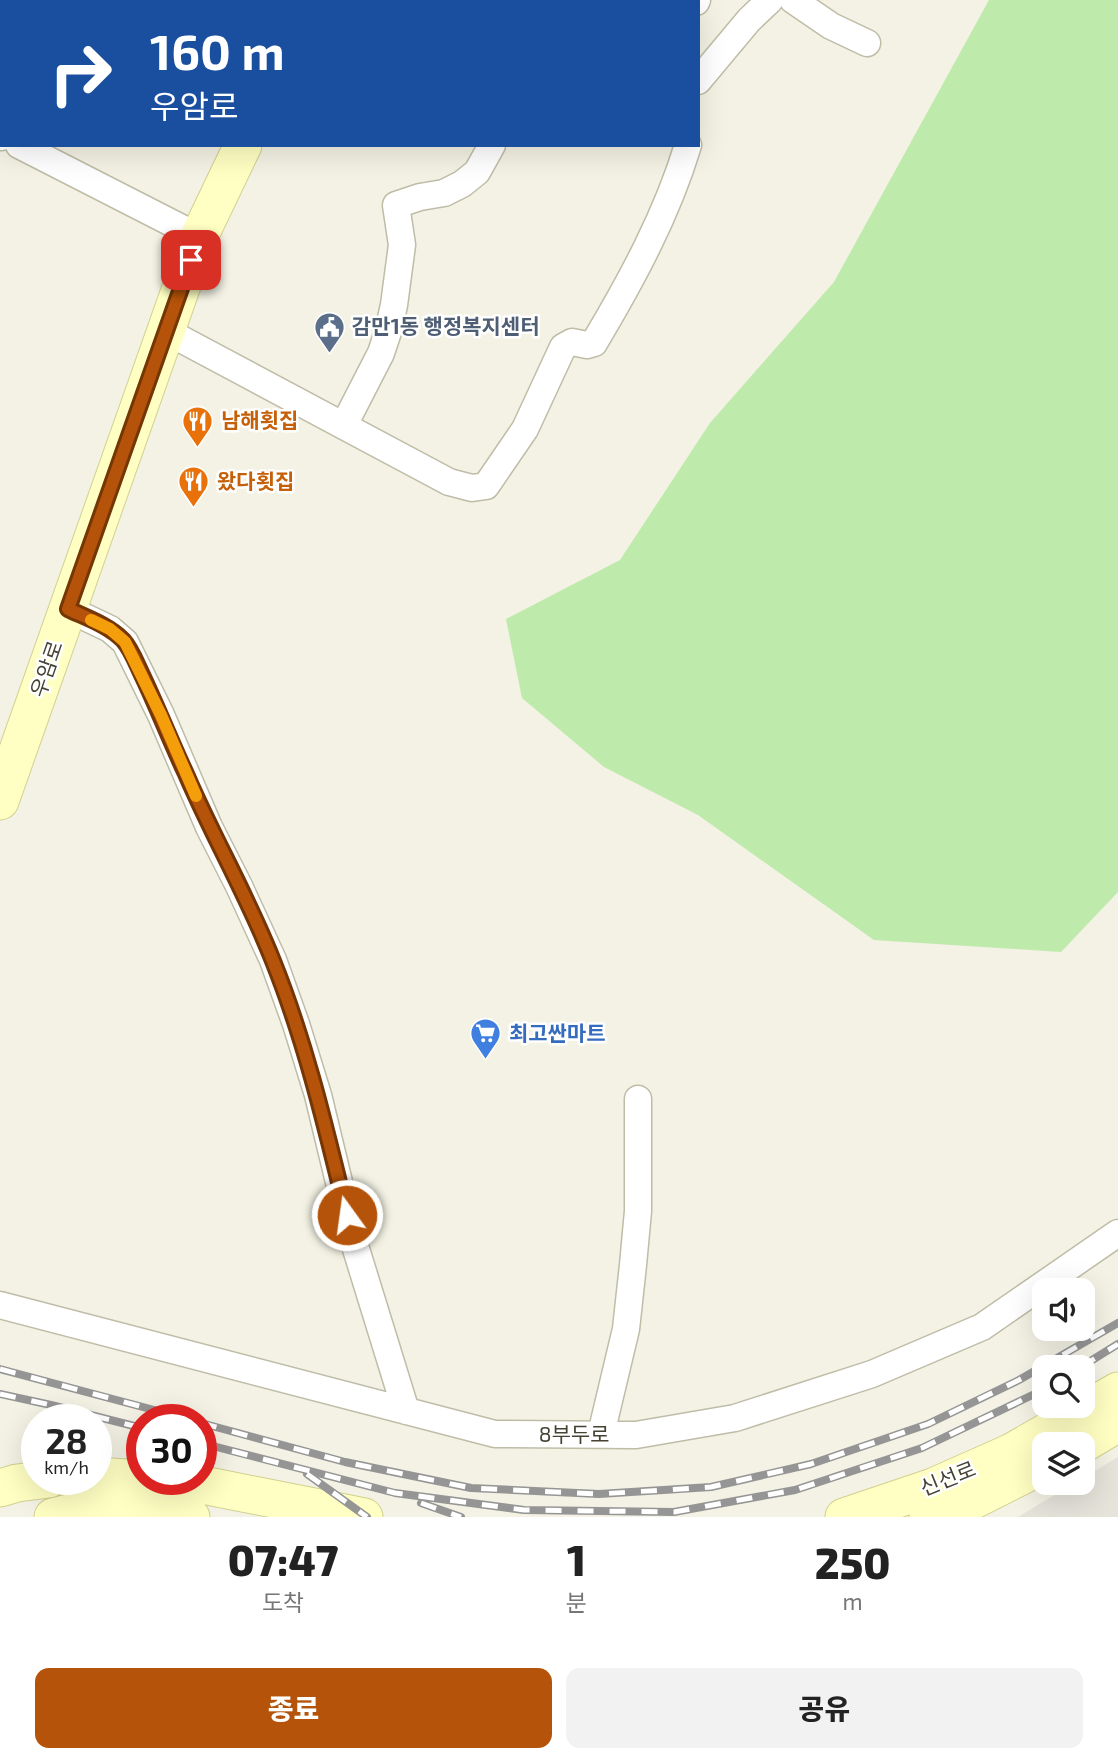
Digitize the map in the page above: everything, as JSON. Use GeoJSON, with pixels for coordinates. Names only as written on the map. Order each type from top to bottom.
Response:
{"type":"FeatureCollection","features":[{"type":"Feature","properties":{"kind":"main road","name":"우암로"},"geometry":{"type":"LineString","coordinates":[[0,801],[199,237],[242,147]]}},
{"type":"Feature","properties":{"kind":"main road"},"geometry":{"type":"LineString","coordinates":[[1028,1458],[1118,1391]]}},
{"type":"Feature","properties":{"kind":"main road"},"geometry":{"type":"LineString","coordinates":[[1095,1437],[1118,1423]]}},
{"type":"Feature","properties":{"kind":"main road","name":"신선로"},"geometry":{"type":"LineString","coordinates":[[844,1517],[1028,1458]]}},
{"type":"Feature","properties":{"kind":"main road","name":"신선로"},"geometry":{"type":"LineString","coordinates":[[928,1517],[962,1506],[1028,1458]]}},
{"type":"Feature","properties":{"kind":"main road"},"geometry":{"type":"LineString","coordinates":[[0,1488],[21,1482]]}},
{"type":"Feature","properties":{"kind":"main road"},"geometry":{"type":"LineString","coordinates":[[169,1495],[186,1505]]}},
{"type":"Feature","properties":{"kind":"main road"},"geometry":{"type":"LineString","coordinates":[[53,1517],[85,1509],[186,1505],[364,1517]]}},
{"type":"Feature","properties":{"kind":"street"},"geometry":{"type":"LineString","coordinates":[[700,78],[769,0]]}},
{"type":"Feature","properties":{"kind":"street"},"geometry":{"type":"LineString","coordinates":[[793,0],[831,26],[867,43]]}},
{"type":"Feature","properties":{"kind":"street"},"geometry":{"type":"LineString","coordinates":[[23,147],[199,237]]}},
{"type":"Feature","properties":{"kind":"street"},"geometry":{"type":"LineString","coordinates":[[344,425],[381,353],[388,332],[402,246],[396,205],[444,193],[462,184],[477,172],[491,147]]}},
{"type":"Feature","properties":{"kind":"street"},"geometry":{"type":"LineString","coordinates":[[166,331],[449,482],[472,488],[486,486],[525,429],[563,347],[572,342],[587,345],[594,343],[654,231],[687,147]]}},
{"type":"Feature","properties":{"kind":"street"},"geometry":{"type":"LineString","coordinates":[[68,609],[110,629],[125,642],[273,960],[318,1095],[352,1236],[406,1411]]}},
{"type":"Feature","properties":{"kind":"street"},"geometry":{"type":"LineString","coordinates":[[601,1434],[626,1329],[629,1304],[638,1211],[638,1098]]}},
{"type":"Feature","properties":{"kind":"street","name":"8부두로"},"geometry":{"type":"LineString","coordinates":[[0,1305],[495,1434],[636,1435],[735,1418],[872,1374],[982,1327],[1118,1233]]}},
{"type":"Feature","properties":{"kind":"shaded area"},"geometry":{"type":"Polygon","coordinates":[[[1118,1457],[1118,1517],[1018,1517],[1054,1495],[1095,1495],[1095,1471],[1118,1457]]]}},
{"type":"Feature","properties":{"kind":"green space"},"geometry":{"type":"Polygon","coordinates":[[[989,0],[1118,0],[1118,892],[1061,952],[874,940],[698,815],[604,767],[522,698],[506,619],[620,560],[710,423],[834,282],[989,0]]]}},
{"type":"Feature","properties":{"kind":"railway"},"geometry":{"type":"LineString","coordinates":[[217,1427],[345,1462],[471,1488],[599,1494],[711,1487],[811,1464],[928,1424],[1019,1380],[1118,1323]]}},
{"type":"Feature","properties":{"kind":"railway"},"geometry":{"type":"LineString","coordinates":[[1095,1358],[1118,1344]]}},
{"type":"Feature","properties":{"kind":"railway"},"geometry":{"type":"LineString","coordinates":[[0,1369],[132,1404]]}},
{"type":"Feature","properties":{"kind":"railway"},"geometry":{"type":"LineString","coordinates":[[0,1394],[126,1424]]}},
{"type":"Feature","properties":{"kind":"railway"},"geometry":{"type":"LineString","coordinates":[[217,1447],[395,1493],[524,1510],[674,1512],[795,1490],[922,1448],[1032,1395]]}},
{"type":"Feature","properties":{"kind":"railway"},"geometry":{"type":"LineString","coordinates":[[307,1474],[367,1517]]}},
{"type":"Feature","properties":{"kind":"railway"},"geometry":{"type":"LineString","coordinates":[[421,1503],[461,1517]]}},
{"type":"Feature","properties":{"kind":"slow traffic"},"geometry":{"type":"LineString","coordinates":[[91,620],[110,629],[125,642],[161,715],[196,796]]}},
{"type":"Feature","properties":{"kind":"place","name":"감만1동 행정복지센터"},"geometry":{"type":"Point","coordinates":[329,354]}},
{"type":"Feature","properties":{"kind":"place","name":"남해횟집"},"geometry":{"type":"Point","coordinates":[198,448]}},
{"type":"Feature","properties":{"kind":"place","name":"왔다횟집"},"geometry":{"type":"Point","coordinates":[194,509]}},
{"type":"Feature","properties":{"kind":"place","name":"최고싼마트"},"geometry":{"type":"Point","coordinates":[486,1061]}},
{"type":"Feature","properties":{"kind":"route"},"geometry":{"type":"LineString","coordinates":[[191,260],[68,609],[110,629],[125,642],[161,715],[209,827],[240,886],[273,960],[296,1024],[318,1095],[347,1215]]}}]}
